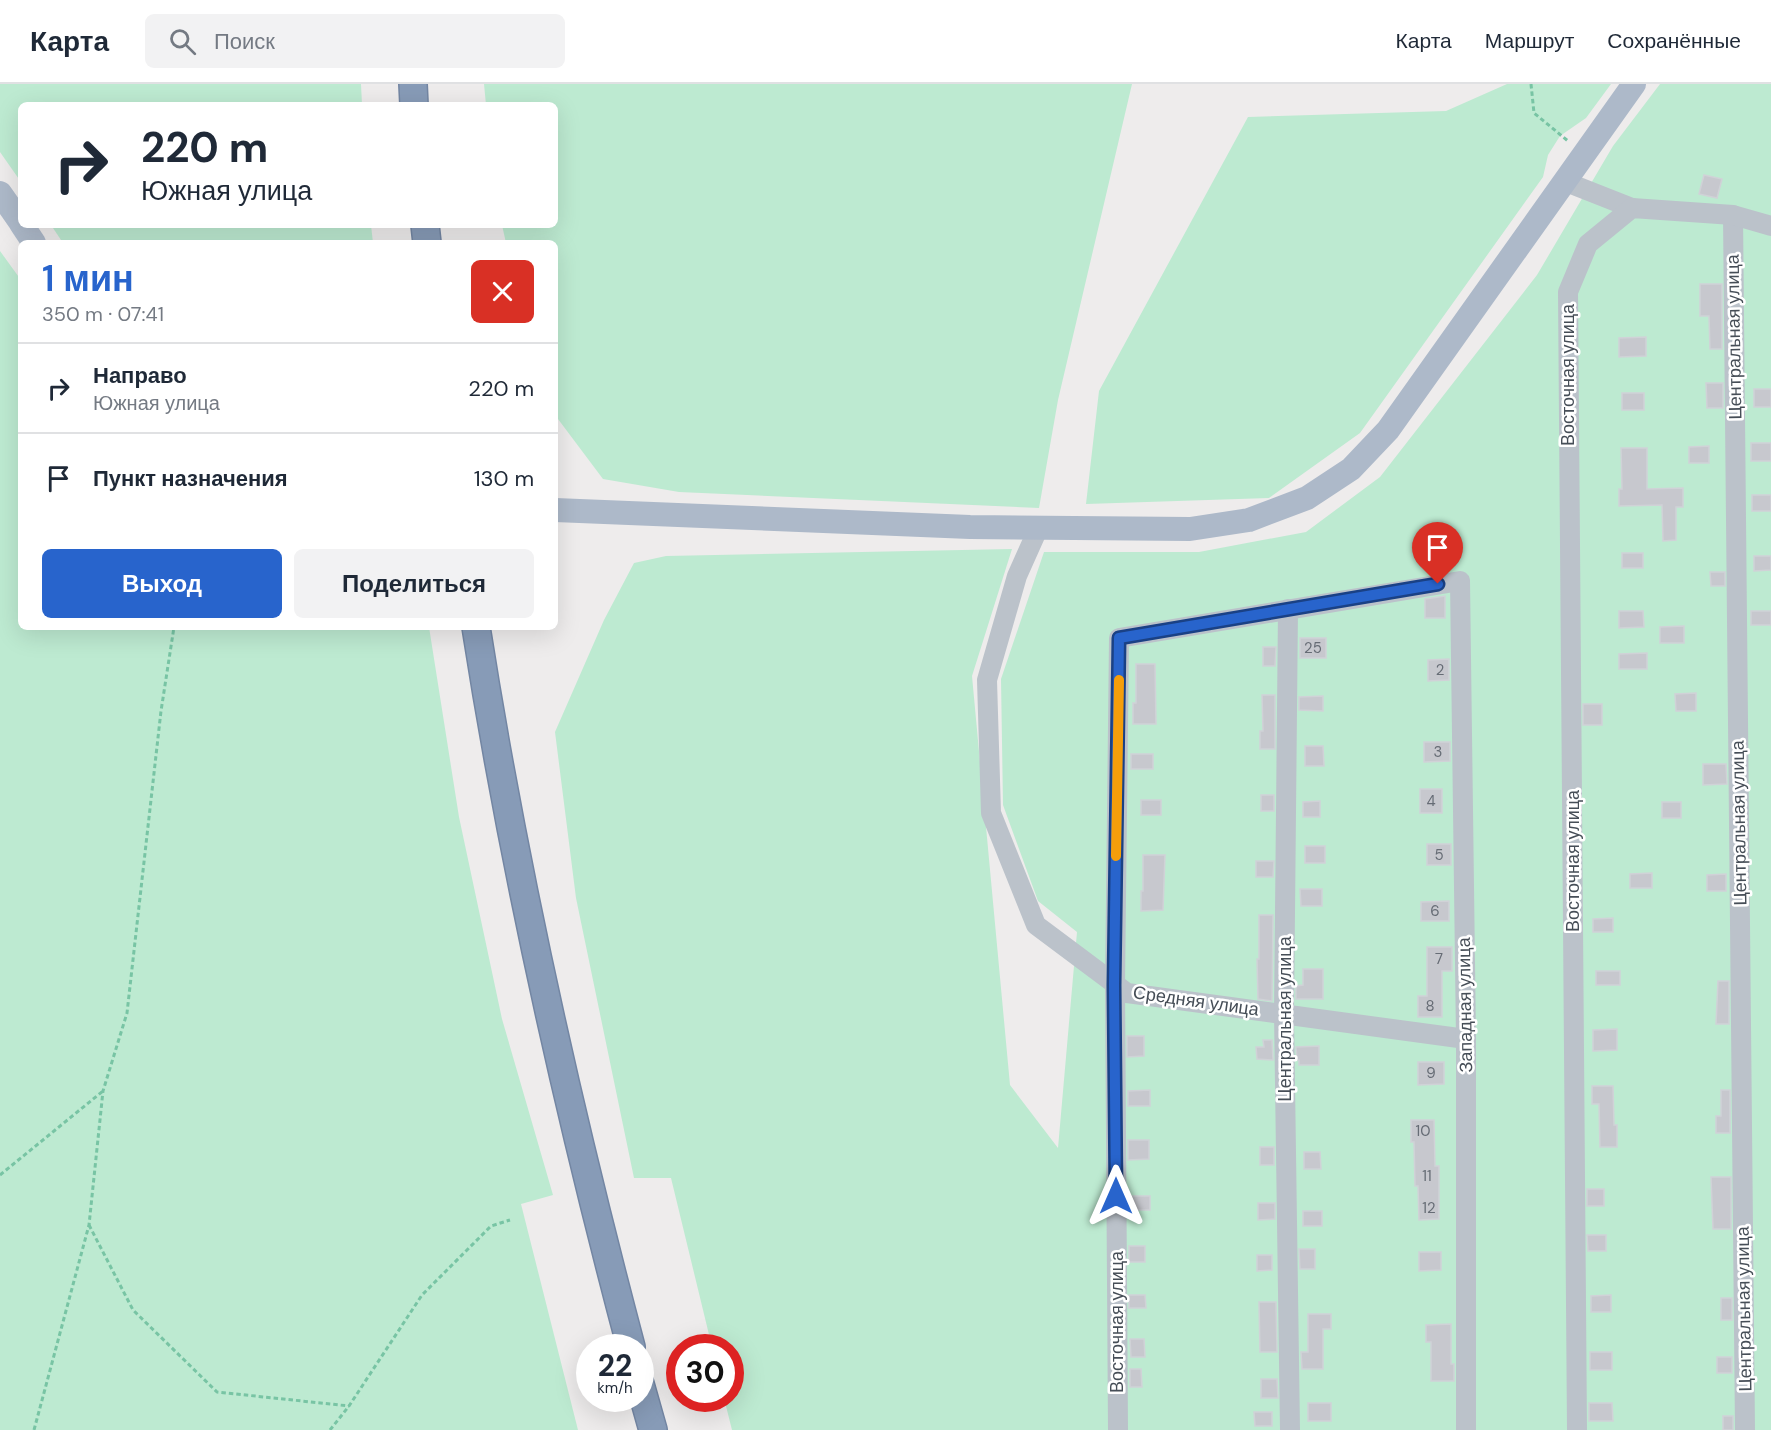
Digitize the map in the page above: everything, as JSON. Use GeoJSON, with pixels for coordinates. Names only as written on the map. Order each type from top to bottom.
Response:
{"type":"FeatureCollection","features":[{"type":"Feature","properties":{"kind":"highway"},"geometry":{"type":"LineString","coordinates":[[412,84],[414,102]]}},
{"type":"Feature","properties":{"kind":"highway"},"geometry":{"type":"LineString","coordinates":[[477,630],[537,956],[585,1167],[628,1334]]}},
{"type":"Feature","properties":{"kind":"highway"},"geometry":{"type":"LineString","coordinates":[[648,1412],[653,1430]]}},
{"type":"Feature","properties":{"kind":"main road"},"geometry":{"type":"LineString","coordinates":[[558,510],[1038,529],[1190,529],[1249,520],[1307,498],[1351,469],[1388,430],[1634,84]]}},
{"type":"Feature","properties":{"kind":"main road"},"geometry":{"type":"LineString","coordinates":[[0,193],[18,218]]}},
{"type":"Feature","properties":{"kind":"street"},"geometry":{"type":"LineString","coordinates":[[1566,182],[1632,207],[1733,215],[1771,226]]}},
{"type":"Feature","properties":{"kind":"street","name":"Восточная улица"},"geometry":{"type":"LineString","coordinates":[[1577,1430],[1568,292],[1588,244],[1632,207]]}},
{"type":"Feature","properties":{"kind":"street","name":"Центральная улица"},"geometry":{"type":"LineString","coordinates":[[1733,215],[1745,1430]]}},
{"type":"Feature","properties":{"kind":"street","name":"Средняя улица"},"geometry":{"type":"LineString","coordinates":[[1038,529],[1017,576],[987,680],[991,813],[1036,925],[1127,993],[1466,1039]]}},
{"type":"Feature","properties":{"kind":"street","name":"Западная улица"},"geometry":{"type":"LineString","coordinates":[[1288,609],[1460,581],[1466,1039],[1466,1430]]}},
{"type":"Feature","properties":{"kind":"street","name":"Восточная улица"},"geometry":{"type":"LineString","coordinates":[[1118,1430],[1114,985],[1119,638],[1288,609]]}},
{"type":"Feature","properties":{"kind":"street","name":"Центральная улица"},"geometry":{"type":"LineString","coordinates":[[1288,609],[1284,1014],[1290,1430]]}},
{"type":"Feature","properties":{"kind":"path"},"geometry":{"type":"LineString","coordinates":[[1531,84],[1534,114],[1584,155]]}},
{"type":"Feature","properties":{"kind":"path"},"geometry":{"type":"LineString","coordinates":[[34,1430],[89,1225],[103,1091],[128,1013],[161,711],[174,630]]}},
{"type":"Feature","properties":{"kind":"path"},"geometry":{"type":"LineString","coordinates":[[0,1175],[103,1091]]}},
{"type":"Feature","properties":{"kind":"path"},"geometry":{"type":"LineString","coordinates":[[330,1430],[349,1406],[422,1295],[492,1226],[510,1220]]}},
{"type":"Feature","properties":{"kind":"path"},"geometry":{"type":"LineString","coordinates":[[89,1225],[133,1310],[217,1392],[349,1406]]}},
{"type":"Feature","properties":{"kind":"green space"},"geometry":{"type":"Polygon","coordinates":[[[0,84],[361,84],[362,102],[18,102],[18,178],[0,152],[0,84]]]}},
{"type":"Feature","properties":{"kind":"green space"},"geometry":{"type":"Polygon","coordinates":[[[484,84],[1132,84],[1058,400],[1039,508],[679,492],[603,479],[558,419],[558,240],[505,240],[503,228],[558,228],[558,102],[486,102],[484,84]]]}},
{"type":"Feature","properties":{"kind":"green space"},"geometry":{"type":"Polygon","coordinates":[[[1507,84],[1611,84],[1586,118],[1560,136],[1548,155],[1543,177],[1360,433],[1269,498],[1086,504],[1099,391],[1248,117],[1446,111],[1507,84]]]}},
{"type":"Feature","properties":{"kind":"green space"},"geometry":{"type":"Polygon","coordinates":[[[1660,84],[1771,84],[1771,1430],[732,1430],[728,1412],[744,1412],[744,1334],[709,1334],[671,1178],[634,1178],[576,898],[555,732],[604,620],[634,563],[666,556],[1012,549],[972,676],[1010,1085],[1058,1148],[1077,932],[1038,901],[1003,805],[1001,679],[1044,552],[1199,552],[1306,532],[1380,477],[1537,275],[1613,146],[1660,84]]]}},
{"type":"Feature","properties":{"kind":"green space"},"geometry":{"type":"Polygon","coordinates":[[[53,228],[371,228],[373,240],[61,240],[53,228]]]}},
{"type":"Feature","properties":{"kind":"green space"},"geometry":{"type":"Polygon","coordinates":[[[0,251],[18,276],[18,630],[429,630],[459,817],[502,1019],[553,1195],[521,1204],[578,1430],[0,1430],[0,251]]]}},
{"type":"Feature","properties":{"kind":"building"},"geometry":{"type":"Polygon","coordinates":[[[1704,175],[1722,179],[1717,198],[1699,194],[1704,175]]]}},
{"type":"Feature","properties":{"kind":"building"},"geometry":{"type":"Polygon","coordinates":[[[1700,284],[1722,284],[1722,349],[1710,349],[1709,316],[1700,316],[1700,284]]]}},
{"type":"Feature","properties":{"kind":"building"},"geometry":{"type":"Polygon","coordinates":[[[1646,337],[1646,356],[1619,357],[1619,338],[1646,337]]]}},
{"type":"Feature","properties":{"kind":"building"},"geometry":{"type":"Polygon","coordinates":[[[1706,383],[1723,383],[1723,408],[1707,408],[1706,383]]]}},
{"type":"Feature","properties":{"kind":"building"},"geometry":{"type":"Polygon","coordinates":[[[1754,389],[1771,389],[1771,407],[1754,407],[1754,389]]]}},
{"type":"Feature","properties":{"kind":"building"},"geometry":{"type":"Polygon","coordinates":[[[1622,393],[1644,393],[1644,410],[1622,410],[1622,393]]]}},
{"type":"Feature","properties":{"kind":"building"},"geometry":{"type":"Polygon","coordinates":[[[1751,443],[1771,443],[1771,461],[1751,461],[1751,443]]]}},
{"type":"Feature","properties":{"kind":"building"},"geometry":{"type":"Polygon","coordinates":[[[1709,446],[1709,463],[1689,463],[1689,447],[1709,446]]]}},
{"type":"Feature","properties":{"kind":"building"},"geometry":{"type":"Polygon","coordinates":[[[1621,448],[1647,448],[1647,489],[1683,488],[1683,507],[1676,507],[1676,540],[1663,541],[1662,505],[1619,506],[1619,489],[1622,489],[1621,448]]]}},
{"type":"Feature","properties":{"kind":"building"},"geometry":{"type":"Polygon","coordinates":[[[1752,495],[1771,495],[1771,511],[1752,511],[1752,495]]]}},
{"type":"Feature","properties":{"kind":"building"},"geometry":{"type":"Polygon","coordinates":[[[1622,553],[1643,553],[1643,568],[1622,568],[1622,553]]]}},
{"type":"Feature","properties":{"kind":"building"},"geometry":{"type":"Polygon","coordinates":[[[1754,556],[1771,556],[1771,570],[1754,571],[1754,556]]]}},
{"type":"Feature","properties":{"kind":"building"},"geometry":{"type":"Polygon","coordinates":[[[1710,572],[1725,572],[1725,586],[1711,586],[1710,572]]]}},
{"type":"Feature","properties":{"kind":"building"},"geometry":{"type":"Polygon","coordinates":[[[1445,596],[1445,618],[1425,618],[1425,599],[1445,596]]]}},
{"type":"Feature","properties":{"kind":"building"},"geometry":{"type":"Polygon","coordinates":[[[1619,611],[1643,611],[1644,627],[1619,628],[1619,611]]]}},
{"type":"Feature","properties":{"kind":"building"},"geometry":{"type":"Polygon","coordinates":[[[1751,611],[1771,611],[1771,625],[1751,625],[1751,611]]]}},
{"type":"Feature","properties":{"kind":"building"},"geometry":{"type":"Polygon","coordinates":[[[1684,626],[1684,643],[1660,643],[1660,627],[1684,626]]]}},
{"type":"Feature","properties":{"kind":"building"},"geometry":{"type":"Polygon","coordinates":[[[1300,638],[1326,638],[1326,658],[1300,658],[1300,638]]]}},
{"type":"Feature","properties":{"kind":"building"},"geometry":{"type":"Polygon","coordinates":[[[1263,647],[1276,647],[1275,666],[1263,666],[1263,647]]]}},
{"type":"Feature","properties":{"kind":"building"},"geometry":{"type":"Polygon","coordinates":[[[1647,653],[1647,669],[1619,669],[1619,654],[1647,653]]]}},
{"type":"Feature","properties":{"kind":"building"},"geometry":{"type":"Polygon","coordinates":[[[1449,659],[1449,680],[1428,681],[1428,660],[1449,659]]]}},
{"type":"Feature","properties":{"kind":"building"},"geometry":{"type":"Polygon","coordinates":[[[1136,664],[1155,664],[1156,724],[1133,724],[1133,703],[1136,703],[1136,664]]]}},
{"type":"Feature","properties":{"kind":"building"},"geometry":{"type":"Polygon","coordinates":[[[1696,693],[1696,711],[1676,711],[1675,694],[1696,693]]]}},
{"type":"Feature","properties":{"kind":"building"},"geometry":{"type":"Polygon","coordinates":[[[1262,695],[1275,695],[1275,749],[1260,749],[1260,731],[1263,731],[1262,695]]]}},
{"type":"Feature","properties":{"kind":"building"},"geometry":{"type":"Polygon","coordinates":[[[1323,696],[1323,711],[1299,710],[1299,697],[1323,696]]]}},
{"type":"Feature","properties":{"kind":"building"},"geometry":{"type":"Polygon","coordinates":[[[1583,704],[1602,704],[1602,725],[1583,725],[1583,704]]]}},
{"type":"Feature","properties":{"kind":"building"},"geometry":{"type":"Polygon","coordinates":[[[1424,742],[1450,742],[1450,761],[1424,762],[1424,742]]]}},
{"type":"Feature","properties":{"kind":"building"},"geometry":{"type":"Polygon","coordinates":[[[1305,746],[1323,746],[1324,766],[1305,766],[1305,746]]]}},
{"type":"Feature","properties":{"kind":"building"},"geometry":{"type":"Polygon","coordinates":[[[1131,754],[1153,754],[1153,769],[1131,769],[1131,754]]]}},
{"type":"Feature","properties":{"kind":"building"},"geometry":{"type":"Polygon","coordinates":[[[1703,764],[1726,764],[1727,784],[1703,785],[1703,764]]]}},
{"type":"Feature","properties":{"kind":"building"},"geometry":{"type":"Polygon","coordinates":[[[1420,789],[1442,789],[1442,813],[1420,813],[1420,789]]]}},
{"type":"Feature","properties":{"kind":"building"},"geometry":{"type":"Polygon","coordinates":[[[1261,795],[1274,795],[1274,811],[1261,811],[1261,795]]]}},
{"type":"Feature","properties":{"kind":"building"},"geometry":{"type":"Polygon","coordinates":[[[1141,800],[1161,800],[1161,815],[1141,815],[1141,800]]]}},
{"type":"Feature","properties":{"kind":"building"},"geometry":{"type":"Polygon","coordinates":[[[1320,801],[1320,817],[1303,817],[1303,802],[1320,801]]]}},
{"type":"Feature","properties":{"kind":"building"},"geometry":{"type":"Polygon","coordinates":[[[1662,802],[1681,802],[1681,818],[1662,818],[1662,802]]]}},
{"type":"Feature","properties":{"kind":"building"},"geometry":{"type":"Polygon","coordinates":[[[1427,844],[1451,844],[1451,865],[1427,865],[1427,844]]]}},
{"type":"Feature","properties":{"kind":"building"},"geometry":{"type":"Polygon","coordinates":[[[1305,846],[1325,846],[1325,863],[1305,863],[1305,846]]]}},
{"type":"Feature","properties":{"kind":"building"},"geometry":{"type":"Polygon","coordinates":[[[1143,855],[1165,855],[1163,910],[1141,911],[1143,855]]]}},
{"type":"Feature","properties":{"kind":"building"},"geometry":{"type":"Polygon","coordinates":[[[1256,861],[1274,861],[1273,877],[1256,877],[1256,861]]]}},
{"type":"Feature","properties":{"kind":"building"},"geometry":{"type":"Polygon","coordinates":[[[1652,873],[1652,888],[1630,888],[1630,874],[1652,873]]]}},
{"type":"Feature","properties":{"kind":"building"},"geometry":{"type":"Polygon","coordinates":[[[1726,874],[1726,891],[1707,891],[1707,875],[1726,874]]]}},
{"type":"Feature","properties":{"kind":"building"},"geometry":{"type":"Polygon","coordinates":[[[1300,889],[1322,889],[1322,906],[1301,906],[1300,889]]]}},
{"type":"Feature","properties":{"kind":"building"},"geometry":{"type":"Polygon","coordinates":[[[1449,901],[1449,921],[1421,921],[1421,902],[1449,901]]]}},
{"type":"Feature","properties":{"kind":"building"},"geometry":{"type":"Polygon","coordinates":[[[1259,915],[1273,915],[1272,1001],[1258,999],[1259,915]]]}},
{"type":"Feature","properties":{"kind":"building"},"geometry":{"type":"Polygon","coordinates":[[[1613,918],[1613,932],[1593,932],[1593,919],[1613,918]]]}},
{"type":"Feature","properties":{"kind":"building"},"geometry":{"type":"Polygon","coordinates":[[[1427,947],[1452,947],[1452,971],[1442,971],[1442,1017],[1418,1017],[1418,996],[1427,996],[1427,947]]]}},
{"type":"Feature","properties":{"kind":"building"},"geometry":{"type":"Polygon","coordinates":[[[1303,969],[1323,969],[1323,999],[1296,999],[1296,986],[1303,985],[1303,969]]]}},
{"type":"Feature","properties":{"kind":"building"},"geometry":{"type":"Polygon","coordinates":[[[1596,971],[1620,971],[1620,985],[1596,985],[1596,971]]]}},
{"type":"Feature","properties":{"kind":"building"},"geometry":{"type":"Polygon","coordinates":[[[1718,981],[1729,981],[1729,1024],[1716,1024],[1718,981]]]}},
{"type":"Feature","properties":{"kind":"building"},"geometry":{"type":"Polygon","coordinates":[[[1617,1029],[1617,1050],[1593,1051],[1593,1030],[1617,1029]]]}},
{"type":"Feature","properties":{"kind":"building"},"geometry":{"type":"Polygon","coordinates":[[[1127,1036],[1144,1036],[1144,1056],[1127,1057],[1127,1036]]]}},
{"type":"Feature","properties":{"kind":"building"},"geometry":{"type":"Polygon","coordinates":[[[1263,1040],[1272,1040],[1273,1060],[1257,1059],[1256,1047],[1264,1047],[1263,1040]]]}},
{"type":"Feature","properties":{"kind":"building"},"geometry":{"type":"Polygon","coordinates":[[[1319,1046],[1319,1065],[1299,1065],[1296,1047],[1319,1046]]]}},
{"type":"Feature","properties":{"kind":"building"},"geometry":{"type":"Polygon","coordinates":[[[1418,1062],[1444,1062],[1444,1084],[1418,1085],[1418,1062]]]}},
{"type":"Feature","properties":{"kind":"building"},"geometry":{"type":"Polygon","coordinates":[[[1592,1086],[1613,1086],[1617,1147],[1600,1147],[1599,1104],[1592,1104],[1592,1086]]]}},
{"type":"Feature","properties":{"kind":"building"},"geometry":{"type":"Polygon","coordinates":[[[1150,1090],[1150,1106],[1128,1106],[1128,1091],[1150,1090]]]}},
{"type":"Feature","properties":{"kind":"building"},"geometry":{"type":"Polygon","coordinates":[[[1721,1090],[1730,1090],[1730,1133],[1716,1133],[1716,1116],[1721,1116],[1721,1090]]]}},
{"type":"Feature","properties":{"kind":"building"},"geometry":{"type":"Polygon","coordinates":[[[1411,1120],[1434,1120],[1435,1166],[1439,1166],[1439,1219],[1419,1220],[1411,1120]]]}},
{"type":"Feature","properties":{"kind":"building"},"geometry":{"type":"Polygon","coordinates":[[[1128,1140],[1149,1140],[1149,1159],[1128,1160],[1128,1140]]]}},
{"type":"Feature","properties":{"kind":"building"},"geometry":{"type":"Polygon","coordinates":[[[1260,1147],[1274,1147],[1274,1165],[1260,1165],[1260,1147]]]}},
{"type":"Feature","properties":{"kind":"building"},"geometry":{"type":"Polygon","coordinates":[[[1304,1152],[1320,1152],[1321,1169],[1304,1169],[1304,1152]]]}},
{"type":"Feature","properties":{"kind":"building"},"geometry":{"type":"Polygon","coordinates":[[[1711,1177],[1731,1177],[1731,1229],[1713,1229],[1711,1177]]]}},
{"type":"Feature","properties":{"kind":"building"},"geometry":{"type":"Polygon","coordinates":[[[1587,1189],[1604,1189],[1604,1206],[1587,1206],[1587,1189]]]}},
{"type":"Feature","properties":{"kind":"building"},"geometry":{"type":"Polygon","coordinates":[[[1131,1196],[1150,1196],[1150,1210],[1131,1210],[1131,1196]]]}},
{"type":"Feature","properties":{"kind":"building"},"geometry":{"type":"Polygon","coordinates":[[[1258,1203],[1275,1203],[1275,1219],[1258,1220],[1258,1203]]]}},
{"type":"Feature","properties":{"kind":"building"},"geometry":{"type":"Polygon","coordinates":[[[1303,1211],[1322,1211],[1322,1226],[1303,1226],[1303,1211]]]}},
{"type":"Feature","properties":{"kind":"building"},"geometry":{"type":"Polygon","coordinates":[[[1587,1235],[1606,1235],[1606,1251],[1588,1251],[1587,1235]]]}},
{"type":"Feature","properties":{"kind":"building"},"geometry":{"type":"Polygon","coordinates":[[[1129,1246],[1145,1246],[1145,1262],[1129,1262],[1129,1246]]]}},
{"type":"Feature","properties":{"kind":"building"},"geometry":{"type":"Polygon","coordinates":[[[1299,1249],[1315,1249],[1315,1269],[1300,1269],[1299,1249]]]}},
{"type":"Feature","properties":{"kind":"building"},"geometry":{"type":"Polygon","coordinates":[[[1419,1252],[1441,1252],[1441,1270],[1419,1271],[1419,1252]]]}},
{"type":"Feature","properties":{"kind":"building"},"geometry":{"type":"Polygon","coordinates":[[[1257,1255],[1272,1255],[1272,1270],[1257,1271],[1257,1255]]]}},
{"type":"Feature","properties":{"kind":"building"},"geometry":{"type":"Polygon","coordinates":[[[1129,1295],[1145,1295],[1146,1308],[1129,1308],[1129,1295]]]}},
{"type":"Feature","properties":{"kind":"building"},"geometry":{"type":"Polygon","coordinates":[[[1611,1295],[1611,1312],[1591,1312],[1591,1296],[1611,1295]]]}},
{"type":"Feature","properties":{"kind":"building"},"geometry":{"type":"Polygon","coordinates":[[[1721,1298],[1732,1298],[1732,1320],[1721,1320],[1721,1298]]]}},
{"type":"Feature","properties":{"kind":"building"},"geometry":{"type":"Polygon","coordinates":[[[1259,1302],[1276,1302],[1277,1352],[1260,1352],[1259,1302]]]}},
{"type":"Feature","properties":{"kind":"building"},"geometry":{"type":"Polygon","coordinates":[[[1308,1314],[1331,1314],[1331,1329],[1323,1329],[1323,1369],[1302,1369],[1301,1352],[1308,1352],[1308,1314]]]}},
{"type":"Feature","properties":{"kind":"building"},"geometry":{"type":"Polygon","coordinates":[[[1451,1324],[1451,1364],[1454,1364],[1454,1381],[1431,1381],[1431,1342],[1426,1342],[1426,1325],[1451,1324]]]}},
{"type":"Feature","properties":{"kind":"building"},"geometry":{"type":"Polygon","coordinates":[[[1130,1339],[1144,1339],[1145,1357],[1131,1357],[1130,1339]]]}},
{"type":"Feature","properties":{"kind":"building"},"geometry":{"type":"Polygon","coordinates":[[[1590,1352],[1612,1352],[1612,1370],[1590,1370],[1590,1352]]]}},
{"type":"Feature","properties":{"kind":"building"},"geometry":{"type":"Polygon","coordinates":[[[1717,1357],[1732,1357],[1732,1373],[1717,1373],[1717,1357]]]}},
{"type":"Feature","properties":{"kind":"building"},"geometry":{"type":"Polygon","coordinates":[[[1130,1369],[1141,1369],[1142,1387],[1130,1387],[1130,1369]]]}},
{"type":"Feature","properties":{"kind":"building"},"geometry":{"type":"Polygon","coordinates":[[[1261,1379],[1277,1379],[1278,1398],[1261,1398],[1261,1379]]]}},
{"type":"Feature","properties":{"kind":"building"},"geometry":{"type":"Polygon","coordinates":[[[1308,1403],[1331,1403],[1331,1421],[1308,1421],[1308,1403]]]}},
{"type":"Feature","properties":{"kind":"building"},"geometry":{"type":"Polygon","coordinates":[[[1589,1403],[1612,1403],[1613,1421],[1589,1421],[1589,1403]]]}},
{"type":"Feature","properties":{"kind":"building"},"geometry":{"type":"Polygon","coordinates":[[[1254,1412],[1272,1412],[1272,1426],[1255,1426],[1254,1412]]]}},
{"type":"Feature","properties":{"kind":"building"},"geometry":{"type":"Polygon","coordinates":[[[1723,1416],[1733,1416],[1733,1430],[1723,1430],[1723,1416]]]}},
{"type":"Feature","properties":{"kind":"slow traffic"},"geometry":{"type":"LineString","coordinates":[[1116,856],[1119,680]]}},
{"type":"Feature","properties":{"kind":"route"},"geometry":{"type":"LineString","coordinates":[[1116,1196],[1114,985],[1119,638],[1438,584]]}}]}
